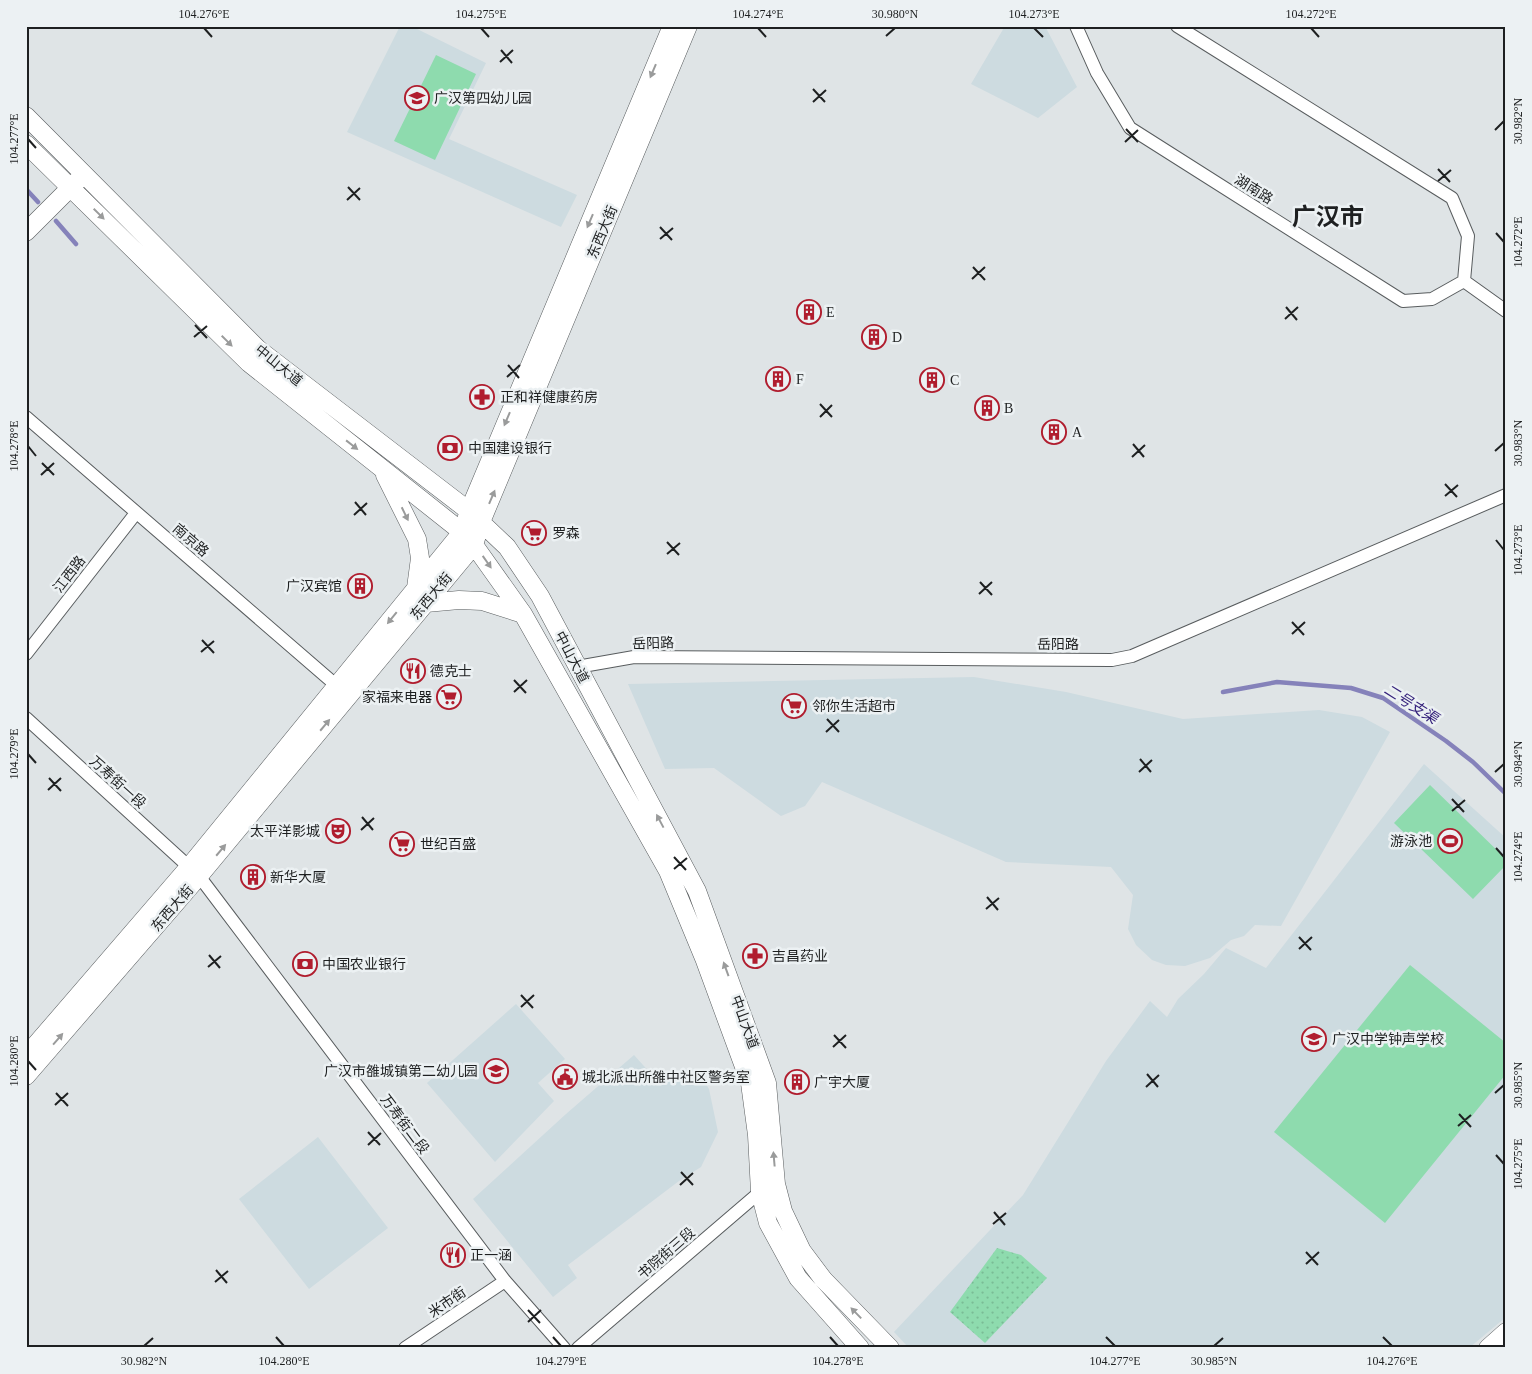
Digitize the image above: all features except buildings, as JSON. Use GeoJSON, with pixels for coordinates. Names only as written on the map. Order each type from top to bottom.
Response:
{"type":"FeatureCollection","features":[{"type":"Feature","properties":{"kind":"main road","name":"东西大街"},"geometry":{"type":"LineString","coordinates":[[26,1076],[468,538],[475,516],[672,26]]}},
{"type":"Feature","properties":{"kind":"main road","name":"东西大街"},"geometry":{"type":"LineString","coordinates":[[475,516],[688,26]]}},
{"type":"Feature","properties":{"kind":"main road","name":"中山大道"},"geometry":{"type":"LineString","coordinates":[[26,116],[258,349],[475,516],[507,547],[534,588],[620,743],[697,891],[768,1083],[776,1184],[783,1211],[802,1251],[823,1279],[890,1348]]}},
{"type":"Feature","properties":{"kind":"main road","name":"中山大道"},"geometry":{"type":"LineString","coordinates":[[26,144],[249,363],[468,538],[523,614],[668,871],[704,958],[750,1083],[757,1135],[760,1192],[768,1223],[798,1278],[860,1348]]}},
{"type":"Feature","properties":{"kind":"main road"},"geometry":{"type":"LineString","coordinates":[[26,232],[84,173]]}},
{"type":"Feature","properties":{"kind":"main road"},"geometry":{"type":"LineString","coordinates":[[383,470],[417,539],[420,558],[421,596],[482,601],[523,614]]}},
{"type":"Feature","properties":{"kind":"main road","name":"东西大街"},"geometry":{"type":"LineString","coordinates":[[26,1056],[194,872],[336,686],[421,596]]}},
{"type":"Feature","properties":{"kind":"main road"},"geometry":{"type":"LineString","coordinates":[[1488,1348],[1506,1332]]}},
{"type":"Feature","properties":{"kind":"street","name":"湖南路"},"geometry":{"type":"LineString","coordinates":[[1076,26],[1096,73],[1130,128],[1403,301],[1432,299],[1464,280]]}},
{"type":"Feature","properties":{"kind":"street"},"geometry":{"type":"LineString","coordinates":[[1177,26],[1452,198],[1468,236],[1464,280],[1506,311]]}},
{"type":"Feature","properties":{"kind":"street","name":"南京路"},"geometry":{"type":"LineString","coordinates":[[26,417],[336,686]]}},
{"type":"Feature","properties":{"kind":"street","name":"岳阳路"},"geometry":{"type":"LineString","coordinates":[[577,667],[634,657],[1112,660],[1132,656],[1506,495]]}},
{"type":"Feature","properties":{"kind":"street","name":"江西路"},"geometry":{"type":"LineString","coordinates":[[26,654],[136,513]]}},
{"type":"Feature","properties":{"kind":"street","name":"万寿街一段"},"geometry":{"type":"LineString","coordinates":[[26,718],[194,872]]}},
{"type":"Feature","properties":{"kind":"street","name":"万寿街二段"},"geometry":{"type":"LineString","coordinates":[[194,872],[505,1281],[564,1348]]}},
{"type":"Feature","properties":{"kind":"street","name":"书院街三段"},"geometry":{"type":"LineString","coordinates":[[578,1348],[760,1192],[776,1184]]}},
{"type":"Feature","properties":{"kind":"street","name":"米市街"},"geometry":{"type":"LineString","coordinates":[[405,1348],[505,1281]]}},
{"type":"Feature","properties":{"kind":"shaded area","name":"广汉第四幼儿园"},"geometry":{"type":"Polygon","coordinates":[[[400,26],[411,26],[486,63],[449,139],[577,195],[561,227],[347,132],[400,26]]]}},
{"type":"Feature","properties":{"kind":"shaded area"},"geometry":{"type":"Polygon","coordinates":[[[1005,26],[1045,26],[1077,87],[1038,118],[971,84],[1005,26]]]}},
{"type":"Feature","properties":{"kind":"shaded area"},"geometry":{"type":"Polygon","coordinates":[[[974,677],[1066,692],[1183,719],[1319,710],[1362,717],[1390,732],[1281,926],[1255,925],[1244,936],[1231,940],[1210,958],[1185,966],[1166,965],[1152,960],[1136,945],[1128,929],[1133,895],[1111,867],[1006,862],[822,782],[805,806],[781,816],[714,768],[665,769],[628,684],[974,677]]]}},
{"type":"Feature","properties":{"kind":"shaded area","name":"广汉中学钟声学校"},"geometry":{"type":"Polygon","coordinates":[[[1424,764],[1506,838],[1506,1317],[1469,1348],[909,1348],[894,1332],[1023,1195],[1106,1061],[1150,1001],[1167,1017],[1178,999],[1204,974],[1226,948],[1266,968],[1424,764]]]}},
{"type":"Feature","properties":{"kind":"shaded area","name":"广汉市雒城镇第二幼儿园"},"geometry":{"type":"Polygon","coordinates":[[[516,1004],[565,1059],[538,1083],[554,1101],[495,1162],[427,1083],[516,1004]]]}},
{"type":"Feature","properties":{"kind":"shaded area"},"geometry":{"type":"Polygon","coordinates":[[[634,1055],[652,1075],[697,1069],[709,1089],[718,1132],[701,1167],[679,1181],[568,1265],[577,1278],[553,1297],[473,1199],[634,1055]]]}},
{"type":"Feature","properties":{"kind":"shaded area"},"geometry":{"type":"Polygon","coordinates":[[[318,1137],[388,1228],[309,1289],[239,1199],[318,1137]]]}},
{"type":"Feature","properties":{"kind":"green space"},"geometry":{"type":"Polygon","coordinates":[[[436,55],[476,74],[435,160],[394,141],[436,55]]]}},
{"type":"Feature","properties":{"kind":"green space","name":"游泳池"},"geometry":{"type":"Polygon","coordinates":[[[1430,785],[1506,859],[1506,865],[1473,899],[1394,823],[1430,785]]]}},
{"type":"Feature","properties":{"kind":"green space"},"geometry":{"type":"Polygon","coordinates":[[[1410,965],[1506,1043],[1506,1074],[1385,1223],[1274,1132],[1410,965]]]}},
{"type":"Feature","properties":{"kind":"green space"},"geometry":{"type":"Polygon","coordinates":[[[997,1248],[1021,1255],[1047,1278],[985,1343],[950,1312],[997,1248]]]}},
{"type":"Feature","properties":{"kind":"waterway","name":"二号支渠"},"geometry":{"type":"LineString","coordinates":[[26,189],[38,202]]}},
{"type":"Feature","properties":{"kind":"waterway","name":"二号支渠"},"geometry":{"type":"LineString","coordinates":[[56,221],[76,244]]}},
{"type":"Feature","properties":{"kind":"waterway","name":"二号支渠"},"geometry":{"type":"LineString","coordinates":[[1223,692],[1277,682],[1351,688],[1383,698],[1473,762],[1506,794]]}},
{"type":"Feature","properties":{"kind":"place","name":"广汉第四幼儿园"},"geometry":{"type":"Point","coordinates":[417,98]}},
{"type":"Feature","properties":{"kind":"place","name":"E"},"geometry":{"type":"Point","coordinates":[809,312]}},
{"type":"Feature","properties":{"kind":"place","name":"D"},"geometry":{"type":"Point","coordinates":[874,337]}},
{"type":"Feature","properties":{"kind":"place","name":"F"},"geometry":{"type":"Point","coordinates":[778,379]}},
{"type":"Feature","properties":{"kind":"place","name":"C"},"geometry":{"type":"Point","coordinates":[932,380]}},
{"type":"Feature","properties":{"kind":"place","name":"正和祥健康药房"},"geometry":{"type":"Point","coordinates":[482,397]}},
{"type":"Feature","properties":{"kind":"place","name":"B"},"geometry":{"type":"Point","coordinates":[987,408]}},
{"type":"Feature","properties":{"kind":"place","name":"A"},"geometry":{"type":"Point","coordinates":[1054,432]}},
{"type":"Feature","properties":{"kind":"place","name":"中国建设银行"},"geometry":{"type":"Point","coordinates":[450,448]}},
{"type":"Feature","properties":{"kind":"place","name":"罗森"},"geometry":{"type":"Point","coordinates":[534,533]}},
{"type":"Feature","properties":{"kind":"place","name":"广汉宾馆"},"geometry":{"type":"Point","coordinates":[360,586]}},
{"type":"Feature","properties":{"kind":"place","name":"德克士"},"geometry":{"type":"Point","coordinates":[413,671]}},
{"type":"Feature","properties":{"kind":"place","name":"家福来电器"},"geometry":{"type":"Point","coordinates":[449,697]}},
{"type":"Feature","properties":{"kind":"place","name":"邻你生活超市"},"geometry":{"type":"Point","coordinates":[794,706]}},
{"type":"Feature","properties":{"kind":"place","name":"太平洋影城"},"geometry":{"type":"Point","coordinates":[338,831]}},
{"type":"Feature","properties":{"kind":"place","name":"游泳池"},"geometry":{"type":"Point","coordinates":[1450,841]}},
{"type":"Feature","properties":{"kind":"place","name":"世纪百盛"},"geometry":{"type":"Point","coordinates":[402,844]}},
{"type":"Feature","properties":{"kind":"place","name":"新华大厦"},"geometry":{"type":"Point","coordinates":[253,877]}},
{"type":"Feature","properties":{"kind":"place","name":"吉昌药业"},"geometry":{"type":"Point","coordinates":[755,956]}},
{"type":"Feature","properties":{"kind":"place","name":"中国农业银行"},"geometry":{"type":"Point","coordinates":[305,964]}},
{"type":"Feature","properties":{"kind":"place","name":"广汉中学钟声学校"},"geometry":{"type":"Point","coordinates":[1314,1039]}},
{"type":"Feature","properties":{"kind":"place","name":"广汉市雒城镇第二幼儿园"},"geometry":{"type":"Point","coordinates":[496,1071]}},
{"type":"Feature","properties":{"kind":"place","name":"城北派出所雒中社区警务室"},"geometry":{"type":"Point","coordinates":[565,1077]}},
{"type":"Feature","properties":{"kind":"place","name":"广宇大厦"},"geometry":{"type":"Point","coordinates":[797,1082]}},
{"type":"Feature","properties":{"kind":"place","name":"正一涵"},"geometry":{"type":"Point","coordinates":[453,1255]}},
{"type":"Feature","properties":{"kind":"district","name":"广汉市"},"geometry":{"type":"Point","coordinates":[1328,217]}}]}
